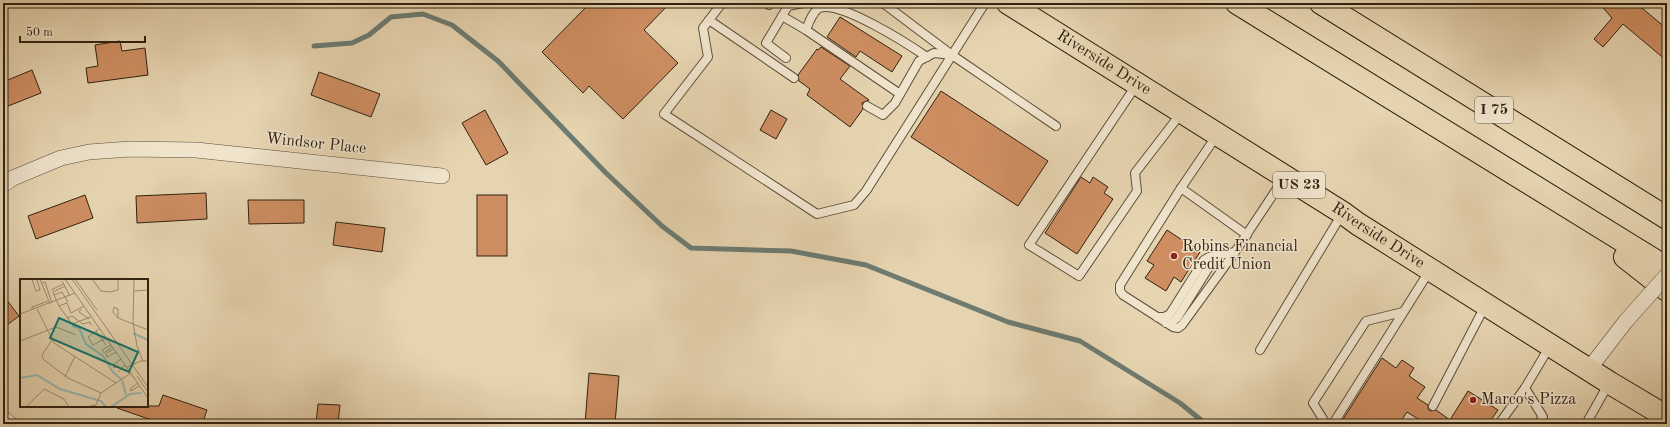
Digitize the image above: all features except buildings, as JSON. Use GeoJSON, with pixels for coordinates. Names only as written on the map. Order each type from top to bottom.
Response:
{"type":"FeatureCollection","features":[{"type":"Feature","properties":{"kind":"main road","name":"Riverside Drive"},"geometry":{"type":"LineString","coordinates":[[1008,3],[1285,176],[1610,383],[1667,417]]}},
{"type":"Feature","properties":{"kind":"main road","name":"I 75"},"geometry":{"type":"LineString","coordinates":[[1237,3],[1667,268]]}},
{"type":"Feature","properties":{"kind":"main road","name":"I 75"},"geometry":{"type":"LineString","coordinates":[[1321,3],[1667,218]]}},
{"type":"Feature","properties":{"kind":"main road"},"geometry":{"type":"LineString","coordinates":[[1540,191],[1667,290]]}},
{"type":"Feature","properties":{"kind":"street","name":"Windsor Place"},"geometry":{"type":"LineString","coordinates":[[3,185],[13,178],[60,158],[89,152],[130,149],[186,150],[442,176]]}},
{"type":"Feature","properties":{"kind":"street"},"geometry":{"type":"LineString","coordinates":[[1589,369],[1626,321],[1667,275]]}},
{"type":"Feature","properties":{"kind":"street"},"geometry":{"type":"LineString","coordinates":[[3,418],[10,424]]}},
{"type":"Feature","properties":{"kind":"lane"},"geometry":{"type":"LineString","coordinates":[[722,3],[702,28],[708,57],[664,114],[817,214],[854,205],[866,191],[985,3]]}},
{"type":"Feature","properties":{"kind":"lane"},"geometry":{"type":"LineString","coordinates":[[786,58],[766,43],[788,6],[803,3]]}},
{"type":"Feature","properties":{"kind":"lane"},"geometry":{"type":"LineString","coordinates":[[883,3],[952,55],[1056,126]]}},
{"type":"Feature","properties":{"kind":"lane"},"geometry":{"type":"LineString","coordinates":[[806,30],[819,7],[833,4],[865,15],[927,57]]}},
{"type":"Feature","properties":{"kind":"lane"},"geometry":{"type":"LineString","coordinates":[[782,16],[806,30],[900,94]]}},
{"type":"Feature","properties":{"kind":"lane"},"geometry":{"type":"LineString","coordinates":[[708,20],[794,78]]}},
{"type":"Feature","properties":{"kind":"lane"},"geometry":{"type":"LineString","coordinates":[[867,106],[883,115],[895,103],[919,61],[934,53],[952,55]]}},
{"type":"Feature","properties":{"kind":"lane"},"geometry":{"type":"LineString","coordinates":[[1137,84],[1029,245],[1079,276],[1137,190],[1135,173],[1182,112]]}},
{"type":"Feature","properties":{"kind":"lane"},"geometry":{"type":"LineString","coordinates":[[1218,134],[1181,188],[1120,287],[1123,294],[1166,323],[1176,328],[1182,325],[1247,235],[1285,176]]}},
{"type":"Feature","properties":{"kind":"lane"},"geometry":{"type":"LineString","coordinates":[[1181,188],[1247,235]]}},
{"type":"Feature","properties":{"kind":"lane"},"geometry":{"type":"LineString","coordinates":[[1260,350],[1343,213]]}},
{"type":"Feature","properties":{"kind":"lane"},"geometry":{"type":"LineString","coordinates":[[1157,317],[1164,317],[1170,314],[1204,260],[1235,252]]}},
{"type":"Feature","properties":{"kind":"lane"},"geometry":{"type":"LineString","coordinates":[[1166,323],[1172,322],[1177,318],[1215,258],[1218,256]]}},
{"type":"Feature","properties":{"kind":"lane"},"geometry":{"type":"LineString","coordinates":[[1332,424],[1430,269]]}},
{"type":"Feature","properties":{"kind":"lane"},"geometry":{"type":"LineString","coordinates":[[1432,406],[1486,304]]}},
{"type":"Feature","properties":{"kind":"lane"},"geometry":{"type":"LineString","coordinates":[[1326,424],[1313,403],[1366,321],[1403,312]]}},
{"type":"Feature","properties":{"kind":"lane"},"geometry":{"type":"LineString","coordinates":[[1499,424],[1525,388],[1551,345]]}},
{"type":"Feature","properties":{"kind":"lane"},"geometry":{"type":"LineString","coordinates":[[1586,424],[1610,383]]}},
{"type":"Feature","properties":{"kind":"lane"},"geometry":{"type":"LineString","coordinates":[[1525,388],[1543,417],[1538,424]]}},
{"type":"Feature","properties":{"kind":"waterway"},"geometry":{"type":"LineString","coordinates":[[314,46],[352,43],[369,35],[391,17],[423,14],[452,25],[498,61],[606,173],[662,226],[691,248],[791,251],[866,265],[1008,322],[1080,341],[1180,403],[1206,424]]}},
{"type":"Feature","properties":{"kind":"place","name":"Robins Financial Credit Union"},"geometry":{"type":"Point","coordinates":[1174,256]}},
{"type":"Feature","properties":{"kind":"place","name":"Marco's Pizza"},"geometry":{"type":"Point","coordinates":[1473,400]}}]}
